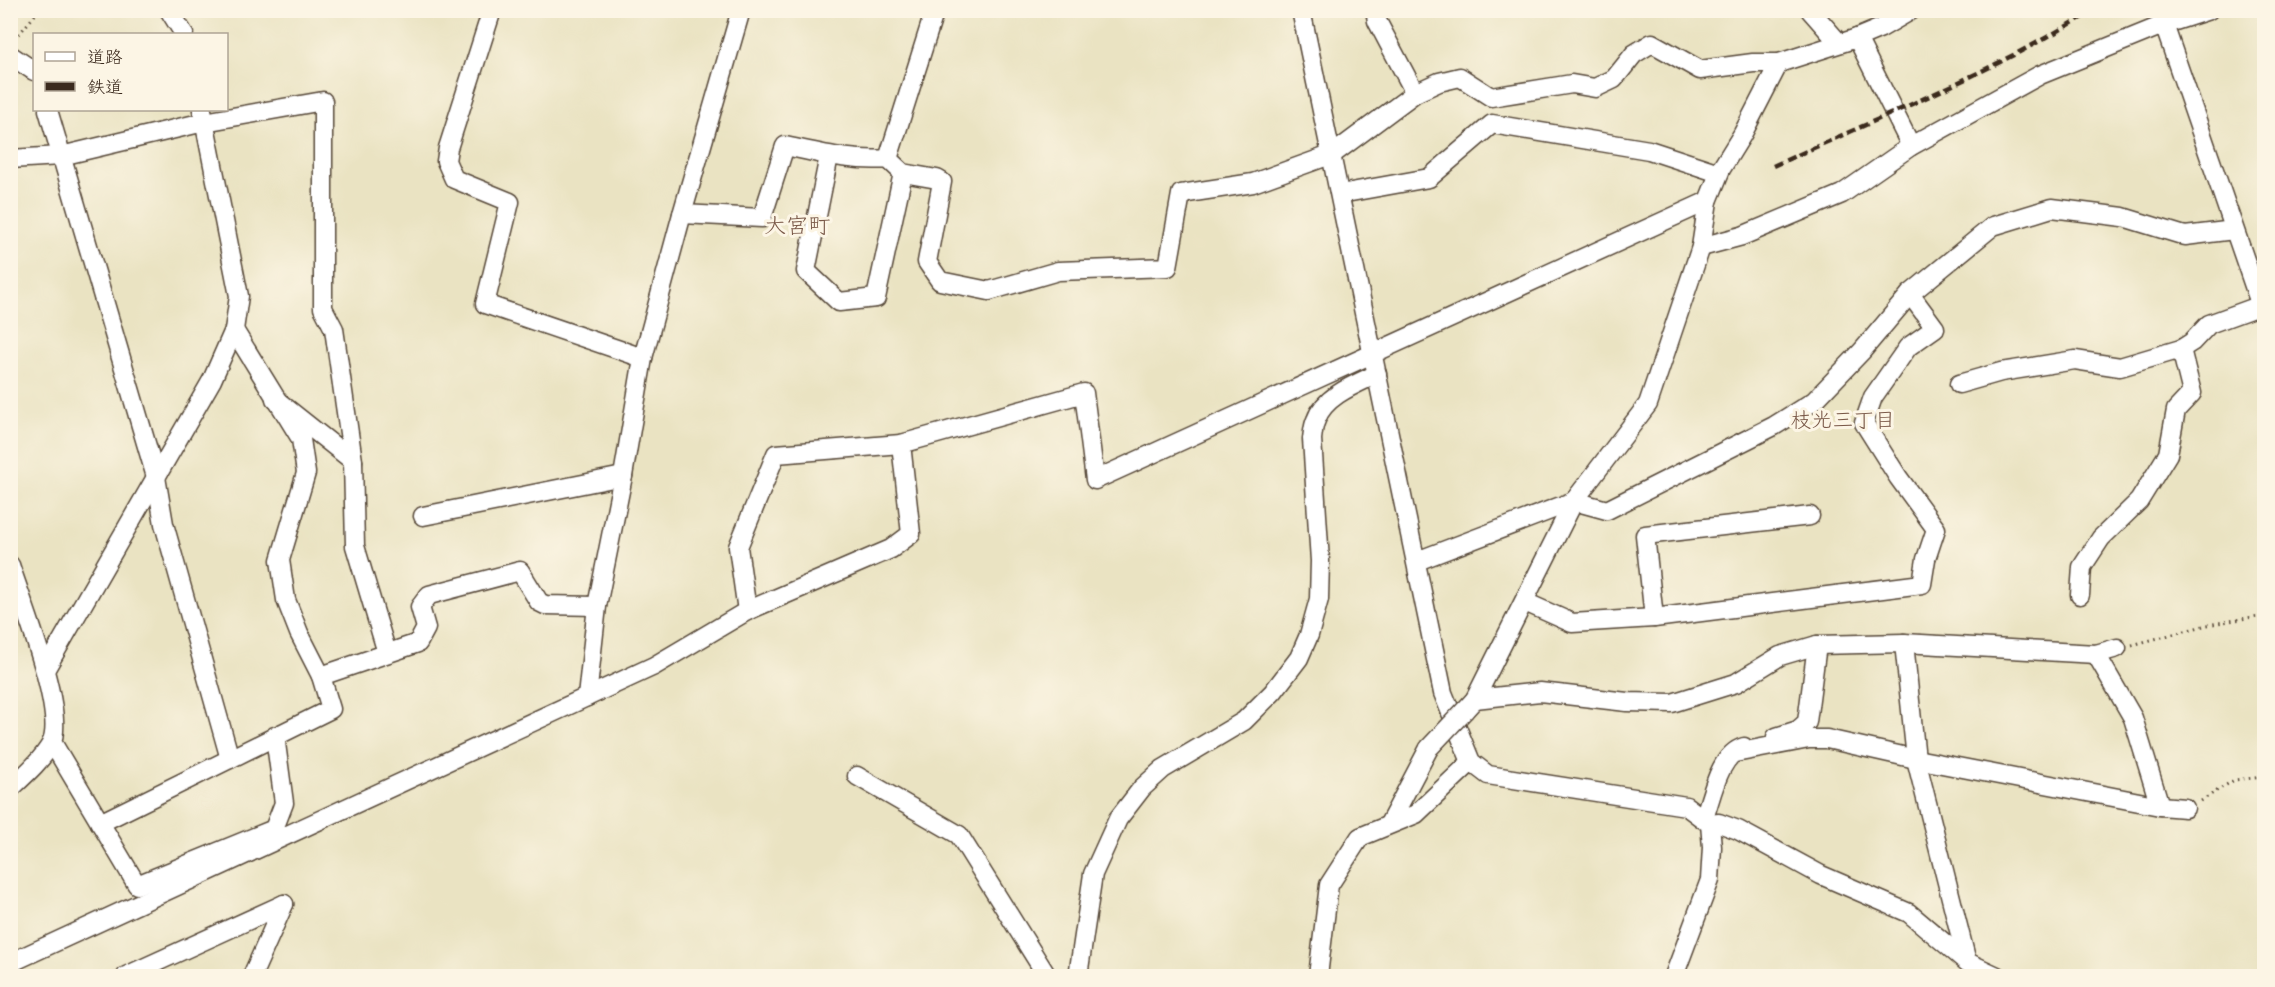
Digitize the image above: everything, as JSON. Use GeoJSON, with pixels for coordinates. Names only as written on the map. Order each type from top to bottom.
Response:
{"type":"FeatureCollection","features":[{"type":"Feature","properties":{"kind":"street"},"geometry":{"type":"LineString","coordinates":[[169,10],[183,33]]}},
{"type":"Feature","properties":{"kind":"street"},"geometry":{"type":"LineString","coordinates":[[492,10],[446,160],[454,179],[510,202],[485,304],[643,358]]}},
{"type":"Feature","properties":{"kind":"street"},"geometry":{"type":"LineString","coordinates":[[587,697],[597,606],[623,476],[643,358],[741,10]]}},
{"type":"Feature","properties":{"kind":"street"},"geometry":{"type":"LineString","coordinates":[[888,159],[935,10]]}},
{"type":"Feature","properties":{"kind":"street"},"geometry":{"type":"LineString","coordinates":[[1301,10],[1443,693],[1471,762],[1488,775],[1686,806],[1707,821],[1738,830],[1821,875],[1909,913],[1967,962],[1997,976]]}},
{"type":"Feature","properties":{"kind":"street"},"geometry":{"type":"LineString","coordinates":[[1375,10],[1377,21],[1415,93]]}},
{"type":"Feature","properties":{"kind":"street"},"geometry":{"type":"LineString","coordinates":[[1810,10],[1839,43]]}},
{"type":"Feature","properties":{"kind":"street"},"geometry":{"type":"LineString","coordinates":[[682,214],[762,218],[785,146],[829,156],[868,161],[888,159],[903,173],[938,179],[942,182],[927,262],[940,281],[989,291],[1058,271],[1168,267],[1181,194],[1253,183],[1332,154],[1415,93],[1439,82],[1460,77],[1491,97],[1572,84],[1595,88],[1614,79],[1634,54],[1652,44],[1700,70],[1753,63],[1779,63],[1857,38],[1881,28],[1912,10]]}},
{"type":"Feature","properties":{"kind":"street"},"geometry":{"type":"LineString","coordinates":[[1701,247],[1742,237],[1842,194],[1911,146],[2040,75],[2161,18],[2209,10]]}},
{"type":"Feature","properties":{"kind":"street"},"geometry":{"type":"LineString","coordinates":[[1959,384],[2001,372],[2075,360],[2120,368],[2181,349],[2192,342],[2209,324],[2263,307],[2161,18]]}},
{"type":"Feature","properties":{"kind":"street"},"geometry":{"type":"LineString","coordinates":[[1857,38],[1911,146]]}},
{"type":"Feature","properties":{"kind":"street"},"geometry":{"type":"LineString","coordinates":[[10,55],[33,70]]}},
{"type":"Feature","properties":{"kind":"street"},"geometry":{"type":"LineString","coordinates":[[1389,824],[1429,748],[1470,704],[1525,602],[1574,501],[1648,404],[1701,247],[1708,201],[1719,173],[1742,135],[1779,63]]}},
{"type":"Feature","properties":{"kind":"street"},"geometry":{"type":"LineString","coordinates":[[10,159],[61,156],[203,116],[323,100],[323,308],[334,329],[353,461],[355,546],[387,653]]}},
{"type":"Feature","properties":{"kind":"street"},"geometry":{"type":"LineString","coordinates":[[48,111],[156,477],[164,524],[230,759]]}},
{"type":"Feature","properties":{"kind":"street"},"geometry":{"type":"LineString","coordinates":[[45,670],[212,380],[234,330],[239,296],[203,116]]}},
{"type":"Feature","properties":{"kind":"street"},"geometry":{"type":"LineString","coordinates":[[1340,194],[1429,178],[1492,124],[1649,150],[1719,173]]}},
{"type":"Feature","properties":{"kind":"street"},"geometry":{"type":"LineString","coordinates":[[829,156],[806,271],[839,302],[876,298],[903,173]]}},
{"type":"Feature","properties":{"kind":"street"},"geometry":{"type":"LineString","coordinates":[[747,611],[738,547],[776,454],[901,444],[1084,393],[1095,480],[1372,356],[1708,201]]}},
{"type":"Feature","properties":{"kind":"street"},"geometry":{"type":"LineString","coordinates":[[1417,561],[1574,501],[1607,510],[1774,426],[1814,401],[1862,351],[1910,294],[1993,226],[2052,208],[2123,217],[2185,236],[2234,230]]}},
{"type":"Feature","properties":{"kind":"street"},"geometry":{"type":"LineString","coordinates":[[1525,602],[1572,623],[1654,618],[1922,584],[1926,559],[1936,529],[1898,477],[1864,423],[1873,397],[1908,347],[1935,328],[1910,294]]}},
{"type":"Feature","properties":{"kind":"street"},"geometry":{"type":"LineString","coordinates":[[100,823],[331,709],[321,676],[299,633],[286,600],[280,560],[306,473],[301,439],[234,330]]}},
{"type":"Feature","properties":{"kind":"street"},"geometry":{"type":"LineString","coordinates":[[2080,594],[2082,567],[2101,538],[2139,501],[2168,454],[2176,410],[2192,393],[2181,349]]}},
{"type":"Feature","properties":{"kind":"street"},"geometry":{"type":"LineString","coordinates":[[1078,976],[1093,874],[1118,819],[1142,788],[1163,770],[1244,721],[1273,692],[1299,658],[1309,635],[1319,599],[1320,561],[1312,439],[1316,419],[1325,405],[1344,391],[1377,374]]}},
{"type":"Feature","properties":{"kind":"street"},"geometry":{"type":"LineString","coordinates":[[275,399],[353,461]]}},
{"type":"Feature","properties":{"kind":"street"},"geometry":{"type":"LineString","coordinates":[[10,963],[654,666],[747,611],[891,549],[911,534],[901,444]]}},
{"type":"Feature","properties":{"kind":"street"},"geometry":{"type":"LineString","coordinates":[[423,516],[623,476]]}},
{"type":"Feature","properties":{"kind":"street"},"geometry":{"type":"LineString","coordinates":[[1654,618],[1645,535],[1810,516]]}},
{"type":"Feature","properties":{"kind":"street"},"geometry":{"type":"LineString","coordinates":[[10,565],[45,670],[54,718],[52,742],[32,769],[10,789]]}},
{"type":"Feature","properties":{"kind":"street"},"geometry":{"type":"LineString","coordinates":[[321,676],[417,643],[426,628],[420,607],[429,595],[520,571],[538,602],[545,605],[597,606]]}},
{"type":"Feature","properties":{"kind":"street"},"geometry":{"type":"LineString","coordinates":[[1470,704],[1540,692],[1627,702],[1672,704],[1736,683],[1780,656],[1817,645],[1904,643],[2097,654],[2117,648]]}},
{"type":"Feature","properties":{"kind":"street"},"geometry":{"type":"LineString","coordinates":[[1904,643],[1916,759],[1967,962]]}},
{"type":"Feature","properties":{"kind":"street"},"geometry":{"type":"LineString","coordinates":[[1674,976],[1710,880],[1712,847],[1707,821],[1724,763],[1739,748],[1798,730],[1807,722],[1817,645]]}},
{"type":"Feature","properties":{"kind":"street"},"geometry":{"type":"LineString","coordinates":[[2097,654],[2133,718],[2160,806]]}},
{"type":"Feature","properties":{"kind":"street"},"geometry":{"type":"LineString","coordinates":[[52,742],[137,885],[274,829],[284,803],[275,736]]}},
{"type":"Feature","properties":{"kind":"street"},"geometry":{"type":"LineString","coordinates":[[1735,753],[1827,739],[1916,759],[2160,806],[2185,808]]}},
{"type":"Feature","properties":{"kind":"street"},"geometry":{"type":"LineString","coordinates":[[1318,976],[1329,885],[1360,837],[1416,814],[1471,762]]}},
{"type":"Feature","properties":{"kind":"street"},"geometry":{"type":"LineString","coordinates":[[857,776],[959,835],[1047,976]]}},
{"type":"Feature","properties":{"kind":"street"},"geometry":{"type":"LineString","coordinates":[[126,976],[284,904],[252,976]]}},
{"type":"Feature","properties":{"kind":"path"},"geometry":{"type":"LineString","coordinates":[[10,45],[39,10]]}},
{"type":"Feature","properties":{"kind":"path"},"geometry":{"type":"LineString","coordinates":[[2117,648],[2207,625],[2265,615]]}},
{"type":"Feature","properties":{"kind":"path"},"geometry":{"type":"LineString","coordinates":[[2185,808],[2207,798],[2234,780],[2265,777]]}},
{"type":"Feature","properties":{"kind":"railway"},"geometry":{"type":"LineString","coordinates":[[1773,166],[1976,74],[2094,10]]}},
{"type":"Feature","properties":{"kind":"district","name":"大宮町"},"geometry":{"type":"Point","coordinates":[797,226]}},
{"type":"Feature","properties":{"kind":"district","name":"枝光三丁目"},"geometry":{"type":"Point","coordinates":[1843,420]}}]}
